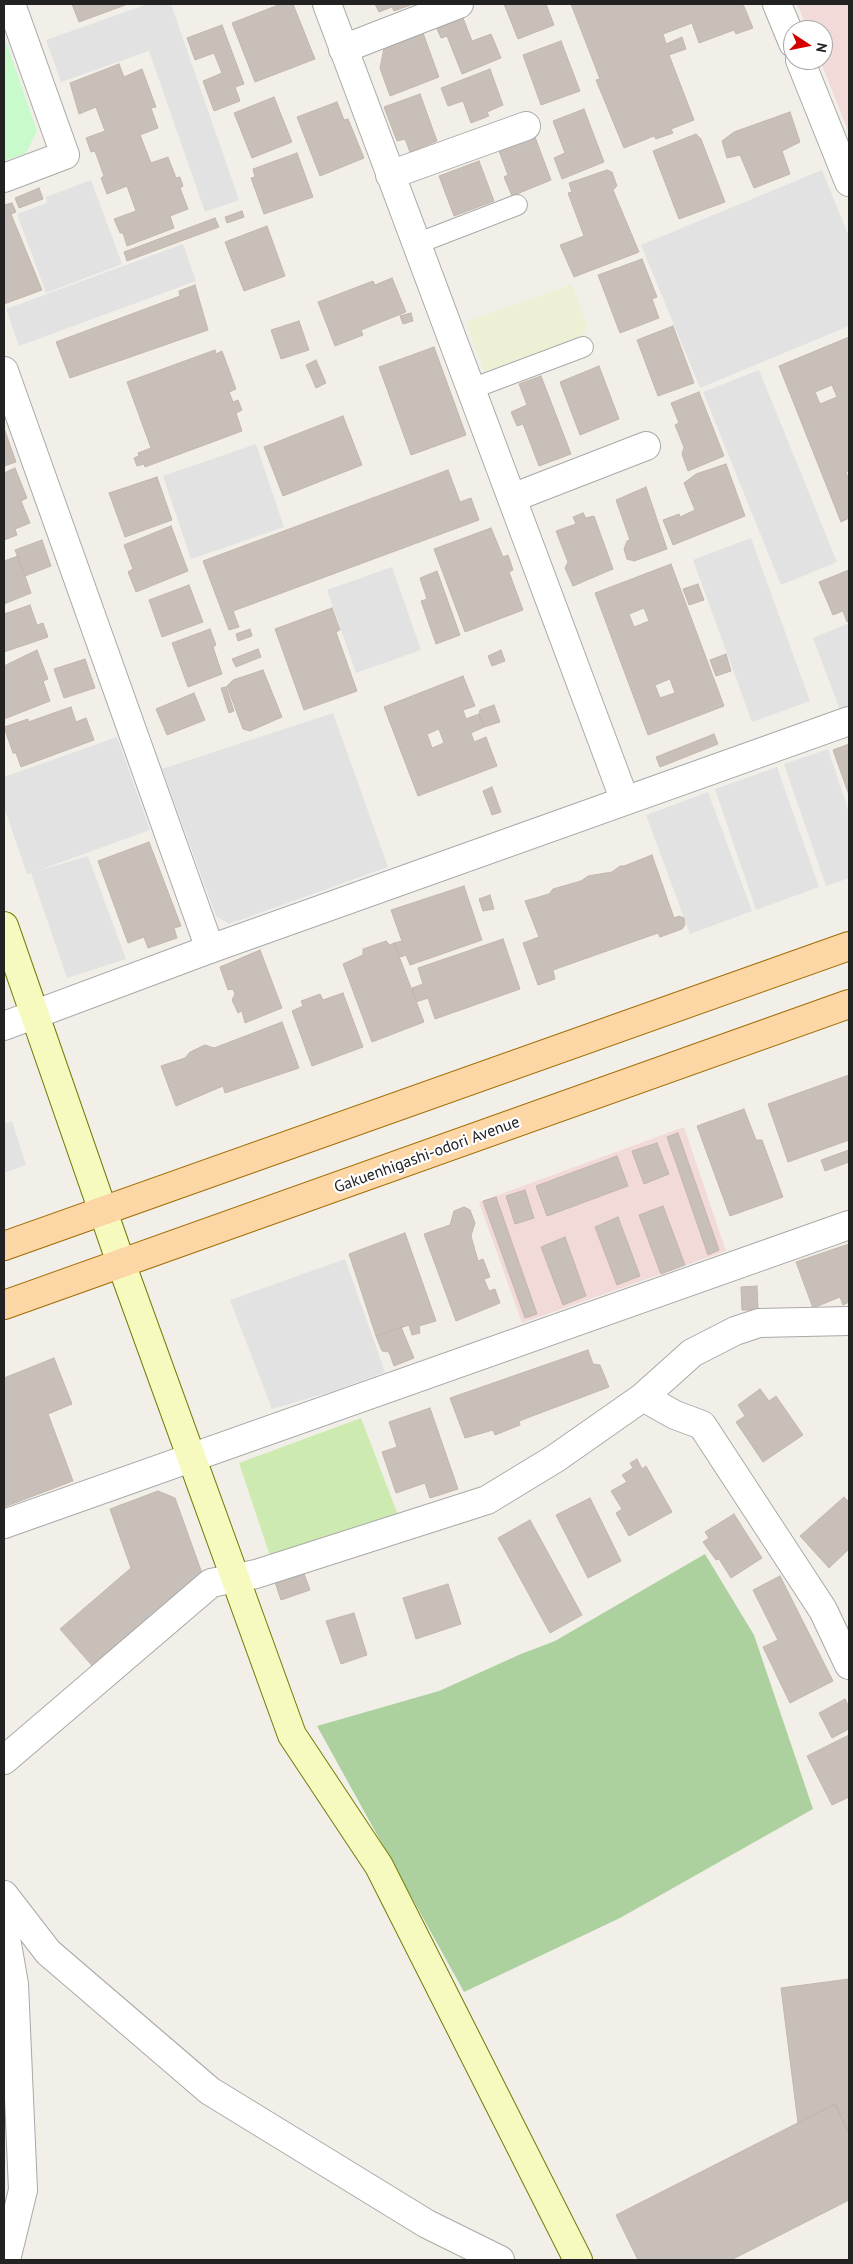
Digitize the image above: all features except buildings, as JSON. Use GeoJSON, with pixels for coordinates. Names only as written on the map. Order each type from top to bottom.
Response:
{"type":"FeatureCollection","features":[{"type":"Feature","properties":{"kind":"main road"},"geometry":{"type":"LineString","coordinates":[[4,1246],[849,946]]}},
{"type":"Feature","properties":{"kind":"main road","name":"Gakuenhigashi-odori Avenue"},"geometry":{"type":"LineString","coordinates":[[4,1305],[849,1004]]}},
{"type":"Feature","properties":{"kind":"street"},"geometry":{"type":"LineString","coordinates":[[4,178],[65,155],[11,4]]}},
{"type":"Feature","properties":{"kind":"street"},"geometry":{"type":"LineString","coordinates":[[326,4],[626,801]]}},
{"type":"Feature","properties":{"kind":"street"},"geometry":{"type":"LineString","coordinates":[[343,48],[459,4]]}},
{"type":"Feature","properties":{"kind":"street"},"geometry":{"type":"LineString","coordinates":[[777,4],[784,20]]}},
{"type":"Feature","properties":{"kind":"street"},"geometry":{"type":"LineString","coordinates":[[804,70],[849,182]]}},
{"type":"Feature","properties":{"kind":"street"},"geometry":{"type":"LineString","coordinates":[[390,175],[526,126]]}},
{"type":"Feature","properties":{"kind":"street"},"geometry":{"type":"LineString","coordinates":[[4,371],[210,949]]}},
{"type":"Feature","properties":{"kind":"street"},"geometry":{"type":"LineString","coordinates":[[512,498],[646,446]]}},
{"type":"Feature","properties":{"kind":"street"},"geometry":{"type":"LineString","coordinates":[[4,1026],[210,949],[849,721]]}},
{"type":"Feature","properties":{"kind":"street"},"geometry":{"type":"LineString","coordinates":[[4,926],[121,1263],[292,1735],[379,1866],[578,2260]]}},
{"type":"Feature","properties":{"kind":"street"},"geometry":{"type":"LineString","coordinates":[[4,1524],[191,1456],[849,1225]]}},
{"type":"Feature","properties":{"kind":"street"},"geometry":{"type":"LineString","coordinates":[[4,1760],[211,1583],[256,1574],[487,1500],[556,1458],[643,1397],[692,1353],[735,1331],[760,1323],[849,1321]]}},
{"type":"Feature","properties":{"kind":"street"},"geometry":{"type":"LineString","coordinates":[[643,1397],[675,1415],[702,1425],[823,1610],[849,1665]]}},
{"type":"Feature","properties":{"kind":"street"},"geometry":{"type":"LineString","coordinates":[[4,1895],[48,1952],[210,2092],[427,2224],[500,2260]]}},
{"type":"Feature","properties":{"kind":"street"},"geometry":{"type":"LineString","coordinates":[[4,1927],[14,1984],[23,2190],[6,2260]]}},
{"type":"Feature","properties":{"kind":"lane"},"geometry":{"type":"LineString","coordinates":[[416,244],[517,205]]}},
{"type":"Feature","properties":{"kind":"lane"},"geometry":{"type":"LineString","coordinates":[[471,389],[583,347]]}},
{"type":"Feature","properties":{"kind":"shaded area"},"geometry":{"type":"Polygon","coordinates":[[[148,4],[171,4],[239,200],[205,212],[149,51],[61,82],[46,40],[148,4]]]}},
{"type":"Feature","properties":{"kind":"shaded area"},"geometry":{"type":"Polygon","coordinates":[[[797,4],[849,4],[849,133],[824,70],[833,70],[833,20],[804,20],[797,4]]]}},
{"type":"Feature","properties":{"kind":"shaded area"},"geometry":{"type":"Polygon","coordinates":[[[822,170],[849,237],[849,326],[700,388],[641,245],[822,170]]]}},
{"type":"Feature","properties":{"kind":"shaded area"},"geometry":{"type":"Polygon","coordinates":[[[91,180],[122,264],[46,293],[17,214],[47,203],[46,197],[91,180]]]}},
{"type":"Feature","properties":{"kind":"shaded area"},"geometry":{"type":"Polygon","coordinates":[[[183,244],[196,281],[19,346],[6,309],[183,244]]]}},
{"type":"Feature","properties":{"kind":"shaded area"},"geometry":{"type":"Polygon","coordinates":[[[759,370],[837,562],[781,585],[703,392],[759,370]]]}},
{"type":"Feature","properties":{"kind":"shaded area"},"geometry":{"type":"Polygon","coordinates":[[[256,444],[284,527],[191,559],[163,476],[256,444]]]}},
{"type":"Feature","properties":{"kind":"shaded area"},"geometry":{"type":"Polygon","coordinates":[[[751,538],[810,701],[752,722],[693,560],[751,538]]]}},
{"type":"Feature","properties":{"kind":"shaded area"},"geometry":{"type":"Polygon","coordinates":[[[392,567],[421,650],[356,673],[327,590],[392,567]]]}},
{"type":"Feature","properties":{"kind":"shaded area"},"geometry":{"type":"Polygon","coordinates":[[[849,623],[849,712],[842,715],[813,638],[849,623]]]}},
{"type":"Feature","properties":{"kind":"shaded area"},"geometry":{"type":"Polygon","coordinates":[[[333,713],[388,867],[229,924],[216,916],[162,769],[333,713]]]}},
{"type":"Feature","properties":{"kind":"shaded area"},"geometry":{"type":"Polygon","coordinates":[[[117,737],[150,830],[34,872],[88,856],[126,959],[67,978],[31,873],[27,874],[4,807],[4,777],[117,737]]]}},
{"type":"Feature","properties":{"kind":"shaded area"},"geometry":{"type":"Polygon","coordinates":[[[828,749],[849,812],[849,878],[826,886],[784,764],[828,749]]]}},
{"type":"Feature","properties":{"kind":"shaded area"},"geometry":{"type":"Polygon","coordinates":[[[777,767],[819,887],[756,910],[715,789],[777,767]]]}},
{"type":"Feature","properties":{"kind":"shaded area"},"geometry":{"type":"Polygon","coordinates":[[[708,792],[752,911],[690,934],[646,815],[708,792]]]}},
{"type":"Feature","properties":{"kind":"shaded area"},"geometry":{"type":"Polygon","coordinates":[[[12,1121],[26,1165],[4,1173],[4,1124],[12,1121]]]}},
{"type":"Feature","properties":{"kind":"shaded area"},"geometry":{"type":"Polygon","coordinates":[[[684,1127],[726,1251],[522,1323],[479,1202],[684,1127]]]}},
{"type":"Feature","properties":{"kind":"shaded area"},"geometry":{"type":"Polygon","coordinates":[[[345,1259],[385,1372],[334,1391],[272,1409],[230,1300],[345,1259]]]}},
{"type":"Feature","properties":{"kind":"green space"},"geometry":{"type":"Polygon","coordinates":[[[4,36],[37,131],[26,153],[4,161],[4,36]]]}},
{"type":"Feature","properties":{"kind":"green space"},"geometry":{"type":"Polygon","coordinates":[[[572,284],[588,327],[581,337],[484,372],[466,322],[572,284]]]}},
{"type":"Feature","properties":{"kind":"green space"},"geometry":{"type":"Polygon","coordinates":[[[361,1418],[398,1515],[271,1559],[239,1463],[361,1418]]]}},
{"type":"Feature","properties":{"kind":"green space"},"geometry":{"type":"Polygon","coordinates":[[[705,1554],[754,1635],[813,1809],[620,1918],[464,1992],[317,1726],[439,1691],[521,1654],[555,1641],[705,1554]]]}}]}
